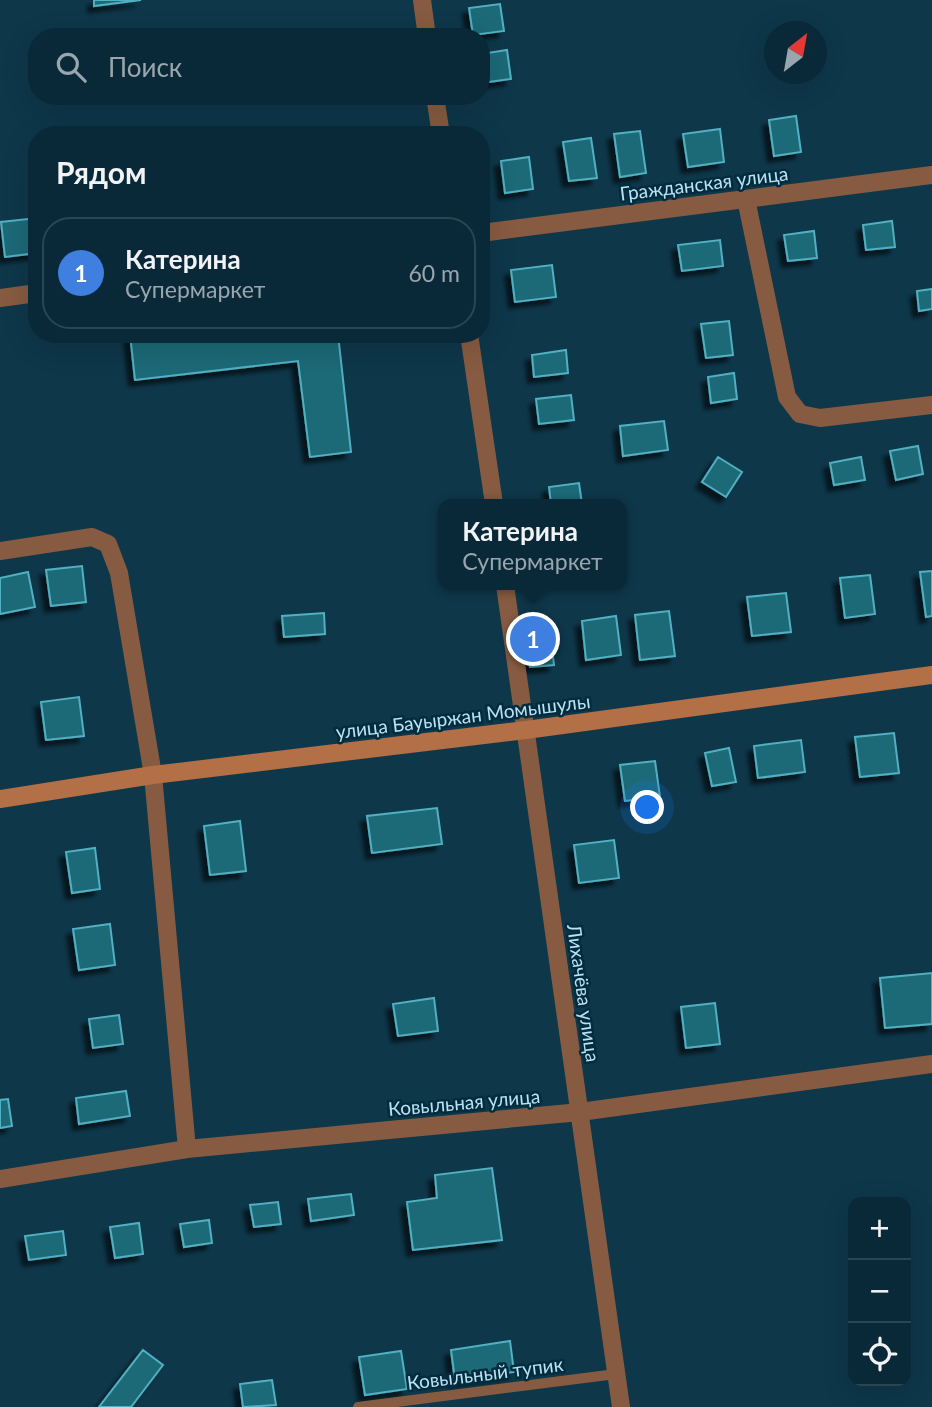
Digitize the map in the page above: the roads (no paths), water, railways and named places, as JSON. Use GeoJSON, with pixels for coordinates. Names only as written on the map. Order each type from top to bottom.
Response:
{"type":"FeatureCollection","features":[{"type":"Feature","properties":{"kind":"street"},"geometry":{"type":"LineString","coordinates":[[422,0],[426,28]]}},
{"type":"Feature","properties":{"kind":"street"},"geometry":{"type":"LineString","coordinates":[[436,105],[440,126]]}},
{"type":"Feature","properties":{"kind":"street","name":"Гражданская улица"},"geometry":{"type":"LineString","coordinates":[[490,232],[932,175]]}},
{"type":"Feature","properties":{"kind":"street"},"geometry":{"type":"LineString","coordinates":[[746,199],[787,397],[800,414],[820,418],[932,405]]}},
{"type":"Feature","properties":{"kind":"street"},"geometry":{"type":"LineString","coordinates":[[0,298],[28,294]]}},
{"type":"Feature","properties":{"kind":"street"},"geometry":{"type":"LineString","coordinates":[[470,343],[493,499]]}},
{"type":"Feature","properties":{"kind":"street"},"geometry":{"type":"LineString","coordinates":[[0,551],[92,537],[108,544],[119,573],[153,775],[187,1149]]}},
{"type":"Feature","properties":{"kind":"street","name":"Лихачёва улица"},"geometry":{"type":"LineString","coordinates":[[506,590],[621,1407]]}},
{"type":"Feature","properties":{"kind":"street","name":"улица Бауыржан Момышулы"},"geometry":{"type":"LineString","coordinates":[[0,799],[153,775],[526,730],[932,675]]}},
{"type":"Feature","properties":{"kind":"street","name":"Ковыльная улица"},"geometry":{"type":"LineString","coordinates":[[0,1179],[187,1149],[580,1112],[932,1064]]}},
{"type":"Feature","properties":{"kind":"lane","name":"Ковыльный тупик"},"geometry":{"type":"LineString","coordinates":[[358,1407],[616,1374]]}},
{"type":"Feature","properties":{"kind":"place","name":"Катерина"},"geometry":{"type":"Point","coordinates":[533,639]}}]}
